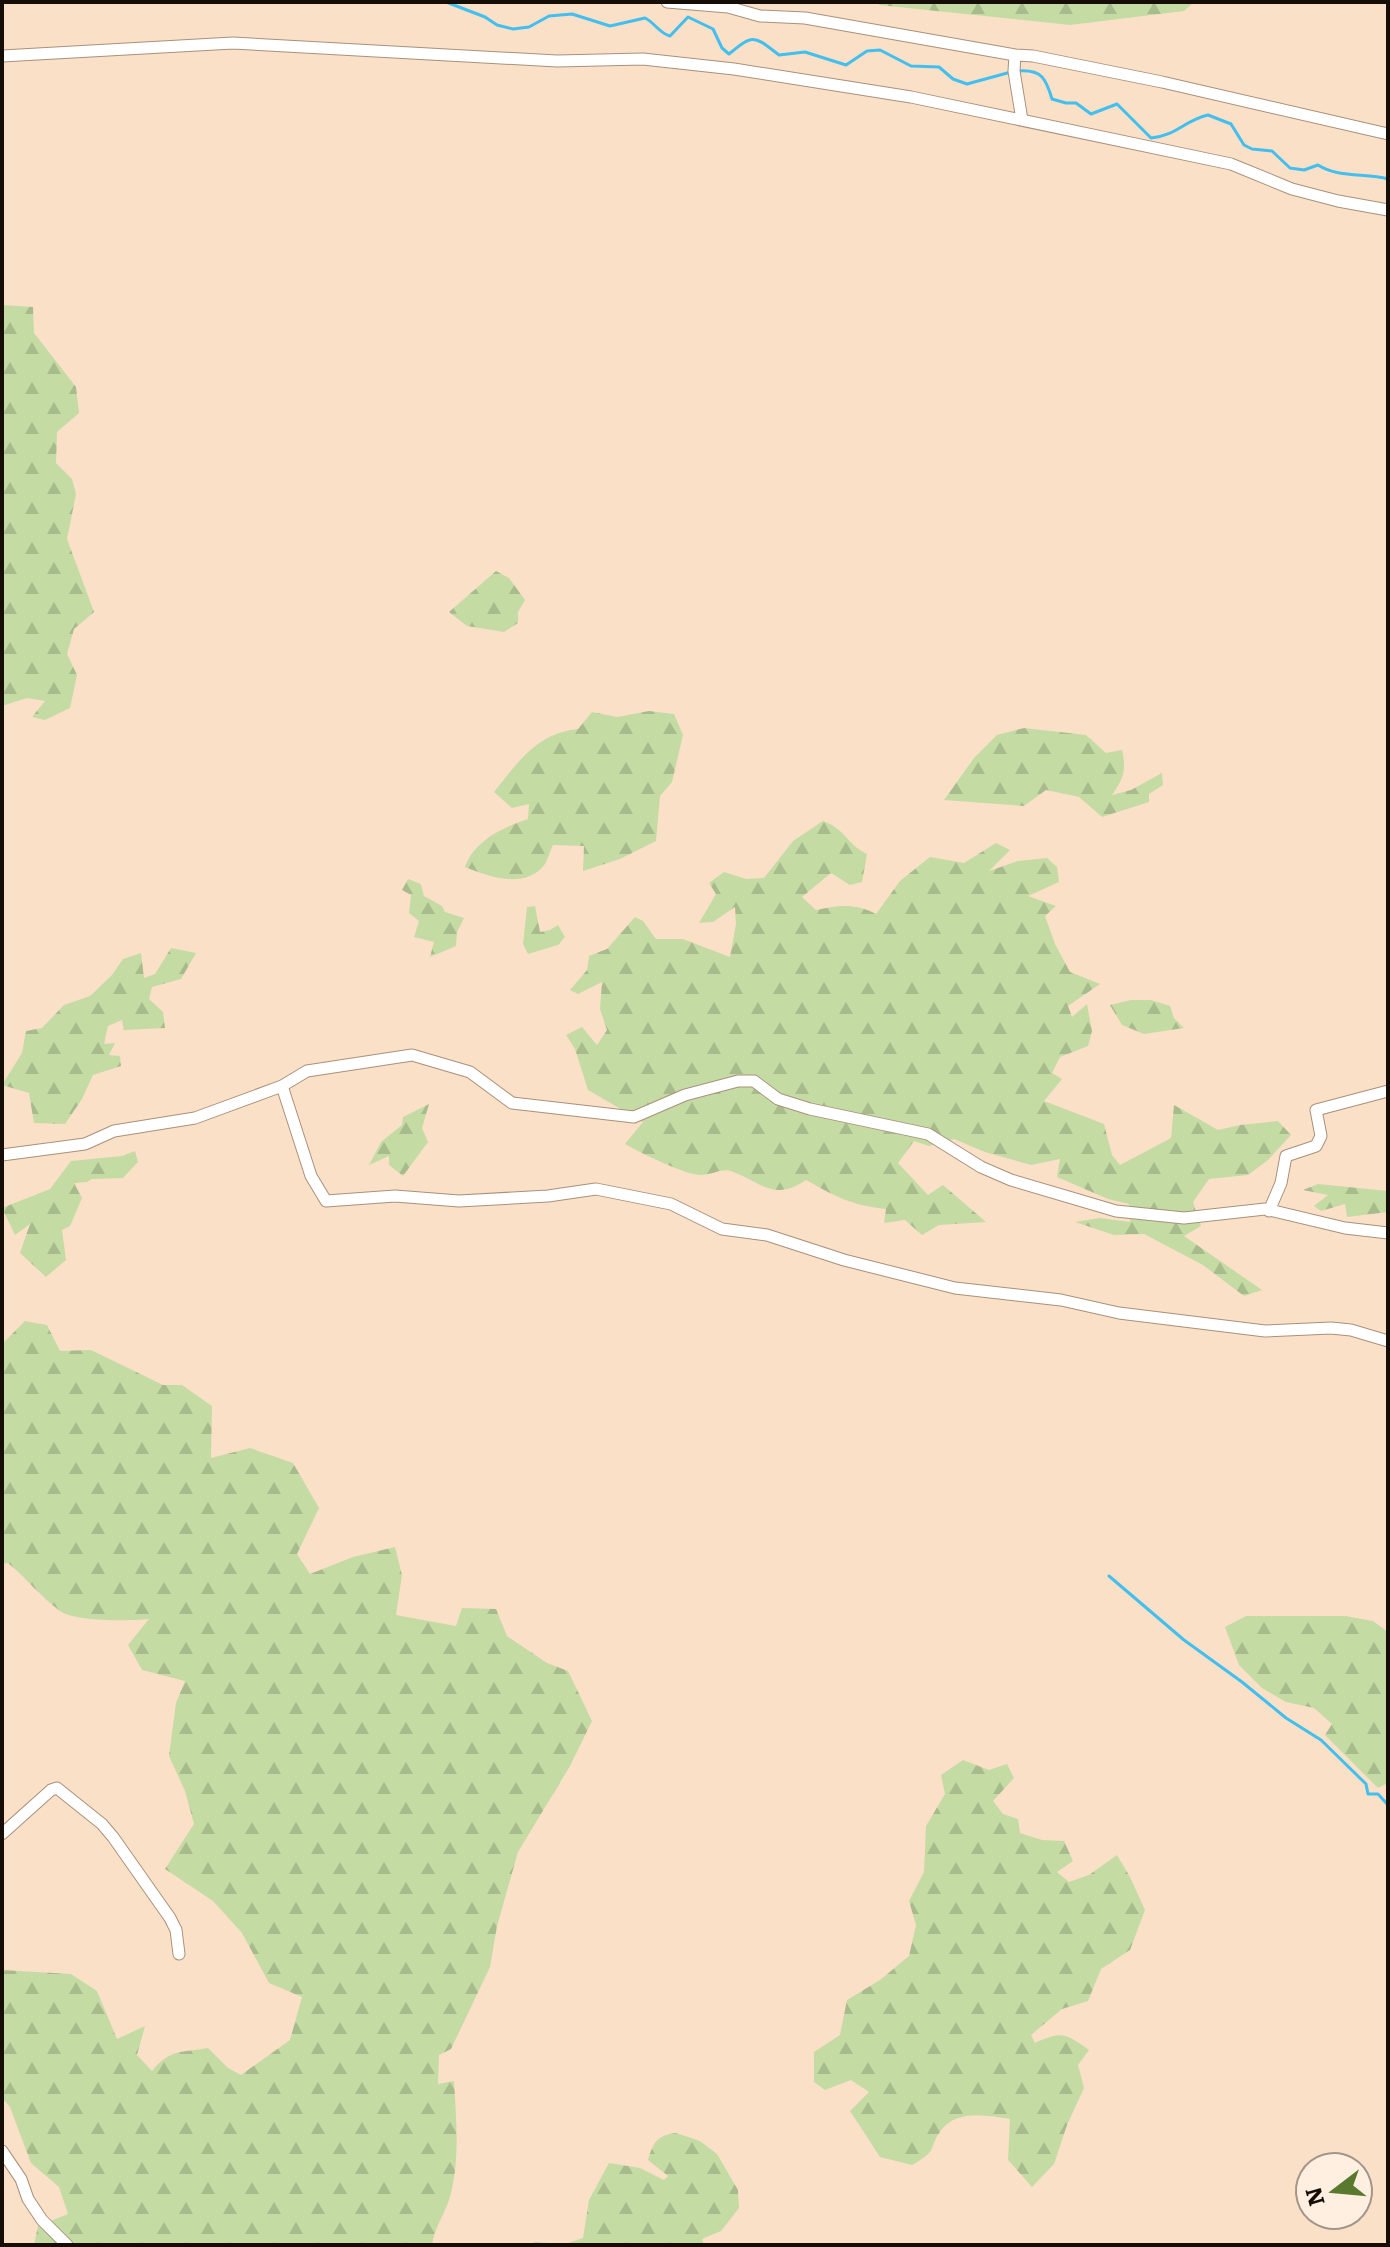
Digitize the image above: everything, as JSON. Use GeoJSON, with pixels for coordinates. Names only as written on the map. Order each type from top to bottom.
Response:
{"type":"FeatureCollection","features":[{"type":"Feature","properties":{"kind":"street"},"geometry":{"type":"LineString","coordinates":[[667,2],[728,7],[760,16],[837,23],[1033,56],[1388,134]]}},
{"type":"Feature","properties":{"kind":"street"},"geometry":{"type":"LineString","coordinates":[[2,56],[233,43],[557,61],[643,59],[734,69],[881,92],[1231,164],[1292,189],[1388,210]]}},
{"type":"Feature","properties":{"kind":"street"},"geometry":{"type":"LineString","coordinates":[[1015,55],[1014,71],[1022,120]]}},
{"type":"Feature","properties":{"kind":"street"},"geometry":{"type":"LineString","coordinates":[[2,1155],[85,1144],[114,1131],[195,1118],[282,1086],[307,1071],[412,1055],[470,1072],[512,1103],[634,1117],[685,1095],[738,1081],[754,1081],[778,1099],[810,1109],[928,1134],[981,1167],[1011,1180],[1116,1211],[1184,1218],[1243,1210],[1269,1211],[1345,1228],[1388,1233]]}},
{"type":"Feature","properties":{"kind":"street"},"geometry":{"type":"LineString","coordinates":[[282,1086],[311,1176],[326,1201],[395,1196],[459,1201],[548,1196],[596,1189],[671,1204],[722,1229],[767,1235],[844,1260],[955,1288],[1061,1300],[1119,1313],[1265,1331],[1341,1329],[1388,1341]]}},
{"type":"Feature","properties":{"kind":"street"},"geometry":{"type":"LineString","coordinates":[[1269,1211],[1281,1183],[1286,1156],[1316,1146],[1321,1136],[1316,1110],[1388,1091]]}},
{"type":"Feature","properties":{"kind":"street"},"geometry":{"type":"LineString","coordinates":[[2,1834],[57,1788],[102,1824],[113,1837],[160,1909],[170,1918],[176,1930],[179,1954]]}},
{"type":"Feature","properties":{"kind":"street"},"geometry":{"type":"LineString","coordinates":[[2,2151],[42,2220],[67,2245]]}},
{"type":"Feature","properties":{"kind":"green space"},"geometry":{"type":"Polygon","coordinates":[[[877,2],[1194,2],[1184,11],[1070,25],[879,5],[877,2]]]}},
{"type":"Feature","properties":{"kind":"green space"},"geometry":{"type":"Polygon","coordinates":[[[2,305],[33,307],[34,333],[76,387],[79,413],[57,432],[56,463],[72,479],[76,494],[67,539],[94,612],[74,629],[67,654],[77,675],[70,708],[45,720],[32,717],[45,701],[27,698],[2,706],[2,305]]]}},
{"type":"Feature","properties":{"kind":"green space"},"geometry":{"type":"Polygon","coordinates":[[[496,571],[509,578],[525,600],[518,612],[518,623],[504,632],[467,626],[449,612],[496,571]]]}},
{"type":"Feature","properties":{"kind":"green space"},"geometry":{"type":"Polygon","coordinates":[[[649,711],[674,714],[683,735],[672,782],[660,796],[656,841],[620,859],[583,871],[584,846],[553,845],[545,864],[537,872],[518,879],[496,877],[465,867],[482,842],[528,819],[529,804],[512,808],[494,792],[530,751],[551,736],[578,729],[592,712],[617,717],[649,711]]]}},
{"type":"Feature","properties":{"kind":"green space"},"geometry":{"type":"Polygon","coordinates":[[[1024,728],[1086,735],[1106,753],[1122,750],[1123,774],[1112,795],[1131,790],[1162,773],[1163,785],[1149,794],[1149,802],[1102,817],[1079,797],[1046,790],[1024,806],[944,800],[974,758],[997,735],[1024,728]]]}},
{"type":"Feature","properties":{"kind":"green space"},"geometry":{"type":"Polygon","coordinates":[[[823,821],[837,828],[867,854],[862,882],[850,885],[831,873],[802,897],[816,910],[847,906],[876,914],[900,881],[930,857],[964,863],[996,843],[1010,850],[989,871],[1018,861],[1047,858],[1057,867],[1059,882],[1028,896],[1056,906],[1045,916],[1070,972],[1100,984],[1068,1006],[1072,1017],[1087,1004],[1092,1031],[1088,1046],[1060,1057],[1052,1073],[1062,1079],[1044,1101],[1104,1124],[1112,1155],[1120,1165],[1171,1138],[1174,1105],[1218,1130],[1278,1121],[1291,1135],[1268,1160],[1248,1175],[1209,1179],[1193,1202],[1201,1226],[1184,1236],[1262,1290],[1244,1296],[1203,1265],[1144,1234],[1114,1235],[1075,1222],[1100,1218],[1130,1222],[1129,1204],[1108,1199],[1057,1177],[1060,1159],[1031,1165],[954,1139],[929,1146],[914,1141],[898,1163],[928,1195],[943,1185],[986,1222],[939,1225],[922,1235],[905,1220],[884,1223],[886,1209],[844,1199],[806,1180],[776,1190],[728,1170],[694,1174],[625,1144],[643,1122],[588,1090],[575,1049],[566,1035],[582,1027],[597,1045],[607,1030],[600,1009],[602,982],[578,994],[570,990],[587,970],[589,956],[607,949],[635,917],[643,921],[656,939],[683,939],[730,957],[736,924],[735,907],[713,922],[699,923],[716,894],[709,883],[724,872],[746,879],[764,878],[793,841],[823,821]]]}},
{"type":"Feature","properties":{"kind":"green space"},"geometry":{"type":"Polygon","coordinates":[[[408,879],[421,884],[424,896],[442,906],[445,912],[464,918],[457,932],[456,946],[430,957],[434,942],[414,937],[419,921],[409,913],[411,895],[402,890],[408,879]]]}},
{"type":"Feature","properties":{"kind":"green space"},"geometry":{"type":"Polygon","coordinates":[[[535,906],[540,932],[558,925],[565,937],[558,945],[528,954],[523,944],[527,907],[535,906]]]}},
{"type":"Feature","properties":{"kind":"green space"},"geometry":{"type":"Polygon","coordinates":[[[171,948],[196,953],[181,979],[152,987],[149,999],[163,1012],[165,1028],[124,1030],[122,1020],[108,1026],[104,1044],[115,1043],[109,1055],[120,1056],[121,1066],[93,1075],[65,1124],[34,1123],[29,1093],[2,1085],[22,1053],[26,1031],[42,1028],[64,1005],[90,996],[112,975],[123,959],[141,953],[144,978],[155,974],[171,948]]]}},
{"type":"Feature","properties":{"kind":"green space"},"geometry":{"type":"Polygon","coordinates":[[[1131,1000],[1151,1000],[1170,1006],[1174,1018],[1184,1028],[1144,1034],[1122,1025],[1110,1005],[1131,1000]]]}},
{"type":"Feature","properties":{"kind":"green space"},"geometry":{"type":"Polygon","coordinates":[[[429,1104],[422,1128],[428,1142],[403,1176],[389,1165],[389,1156],[369,1165],[381,1142],[402,1125],[403,1117],[429,1104]]]}},
{"type":"Feature","properties":{"kind":"green space"},"geometry":{"type":"Polygon","coordinates":[[[135,1151],[138,1162],[123,1178],[74,1183],[82,1198],[70,1226],[62,1230],[66,1260],[46,1277],[20,1253],[30,1224],[15,1235],[2,1208],[50,1189],[71,1161],[122,1156],[135,1151]]]}},
{"type":"Feature","properties":{"kind":"green space"},"geometry":{"type":"Polygon","coordinates":[[[1318,1184],[1388,1191],[1388,1212],[1347,1217],[1345,1204],[1321,1211],[1314,1206],[1328,1195],[1303,1190],[1318,1184]]]}},
{"type":"Feature","properties":{"kind":"green space"},"geometry":{"type":"Polygon","coordinates":[[[25,1321],[47,1325],[60,1351],[91,1350],[163,1385],[182,1385],[212,1406],[211,1458],[250,1448],[293,1463],[319,1508],[297,1554],[310,1574],[353,1557],[395,1547],[402,1575],[396,1615],[456,1626],[462,1608],[496,1609],[507,1636],[547,1663],[568,1671],[592,1721],[570,1766],[518,1852],[497,1926],[490,1967],[451,2049],[439,2055],[438,2084],[454,2081],[456,2151],[451,2193],[432,2245],[34,2245],[38,2226],[68,2214],[59,2187],[31,2163],[10,2107],[2,2098],[2,1970],[71,1974],[97,1991],[117,2039],[145,2026],[137,2055],[152,2071],[171,2055],[208,2048],[228,2068],[241,2075],[290,2040],[302,1997],[269,1983],[242,1933],[213,1901],[165,1869],[194,1824],[185,1791],[169,1756],[176,1703],[185,1681],[142,1670],[128,1645],[149,1619],[103,1620],[67,1615],[53,1606],[8,1563],[2,1564],[2,1344],[25,1321]]]}},
{"type":"Feature","properties":{"kind":"green space"},"geometry":{"type":"Polygon","coordinates":[[[1246,1616],[1345,1616],[1373,1621],[1388,1632],[1388,1783],[1378,1788],[1325,1735],[1332,1724],[1314,1708],[1286,1702],[1262,1688],[1239,1665],[1225,1627],[1246,1616]]]}},
{"type":"Feature","properties":{"kind":"green space"},"geometry":{"type":"Polygon","coordinates":[[[963,1760],[989,1770],[1007,1764],[1014,1778],[993,1801],[1003,1814],[1018,1819],[1020,1833],[1042,1840],[1064,1841],[1073,1861],[1057,1872],[1069,1882],[1089,1875],[1117,1855],[1145,1910],[1130,1950],[1101,1969],[1088,2001],[1062,2009],[1031,2035],[1035,2043],[1063,2036],[1089,2050],[1078,2065],[1084,2088],[1054,2164],[1032,2187],[1008,2160],[1010,2119],[975,2115],[958,2118],[943,2128],[927,2155],[912,2165],[880,2157],[850,2111],[869,2092],[851,2080],[825,2090],[814,2082],[814,2052],[840,2035],[847,2000],[880,1980],[909,1956],[916,1925],[909,1901],[924,1872],[926,1826],[945,1794],[941,1775],[963,1760]]]}},
{"type":"Feature","properties":{"kind":"green space"},"geometry":{"type":"Polygon","coordinates":[[[676,2133],[700,2141],[717,2154],[738,2190],[739,2208],[721,2231],[702,2239],[704,2245],[533,2245],[534,2242],[565,2244],[583,2238],[589,2200],[609,2163],[640,2168],[664,2180],[668,2176],[648,2160],[657,2141],[676,2133]]]}},
{"type":"Feature","properties":{"kind":"waterway"},"geometry":{"type":"LineString","coordinates":[[446,2],[513,29],[529,27],[549,16],[572,14],[610,26],[645,18],[670,36],[688,17],[713,29],[722,48],[729,54],[749,40],[754,40],[779,55],[805,52],[846,65],[867,51],[880,50],[911,66],[939,67],[953,79],[967,84],[1011,72]]}},
{"type":"Feature","properties":{"kind":"waterway"},"geometry":{"type":"LineString","coordinates":[[1018,71],[1038,74],[1045,81],[1052,99],[1076,103],[1091,114],[1117,104],[1151,138],[1160,137],[1208,115],[1231,124],[1244,145],[1272,151],[1290,168],[1304,170],[1318,165],[1343,174],[1388,179]]}},
{"type":"Feature","properties":{"kind":"waterway"},"geometry":{"type":"LineString","coordinates":[[1109,1576],[1184,1640],[1286,1718],[1321,1740],[1366,1784],[1368,1794],[1378,1794],[1388,1805]]}}]}
